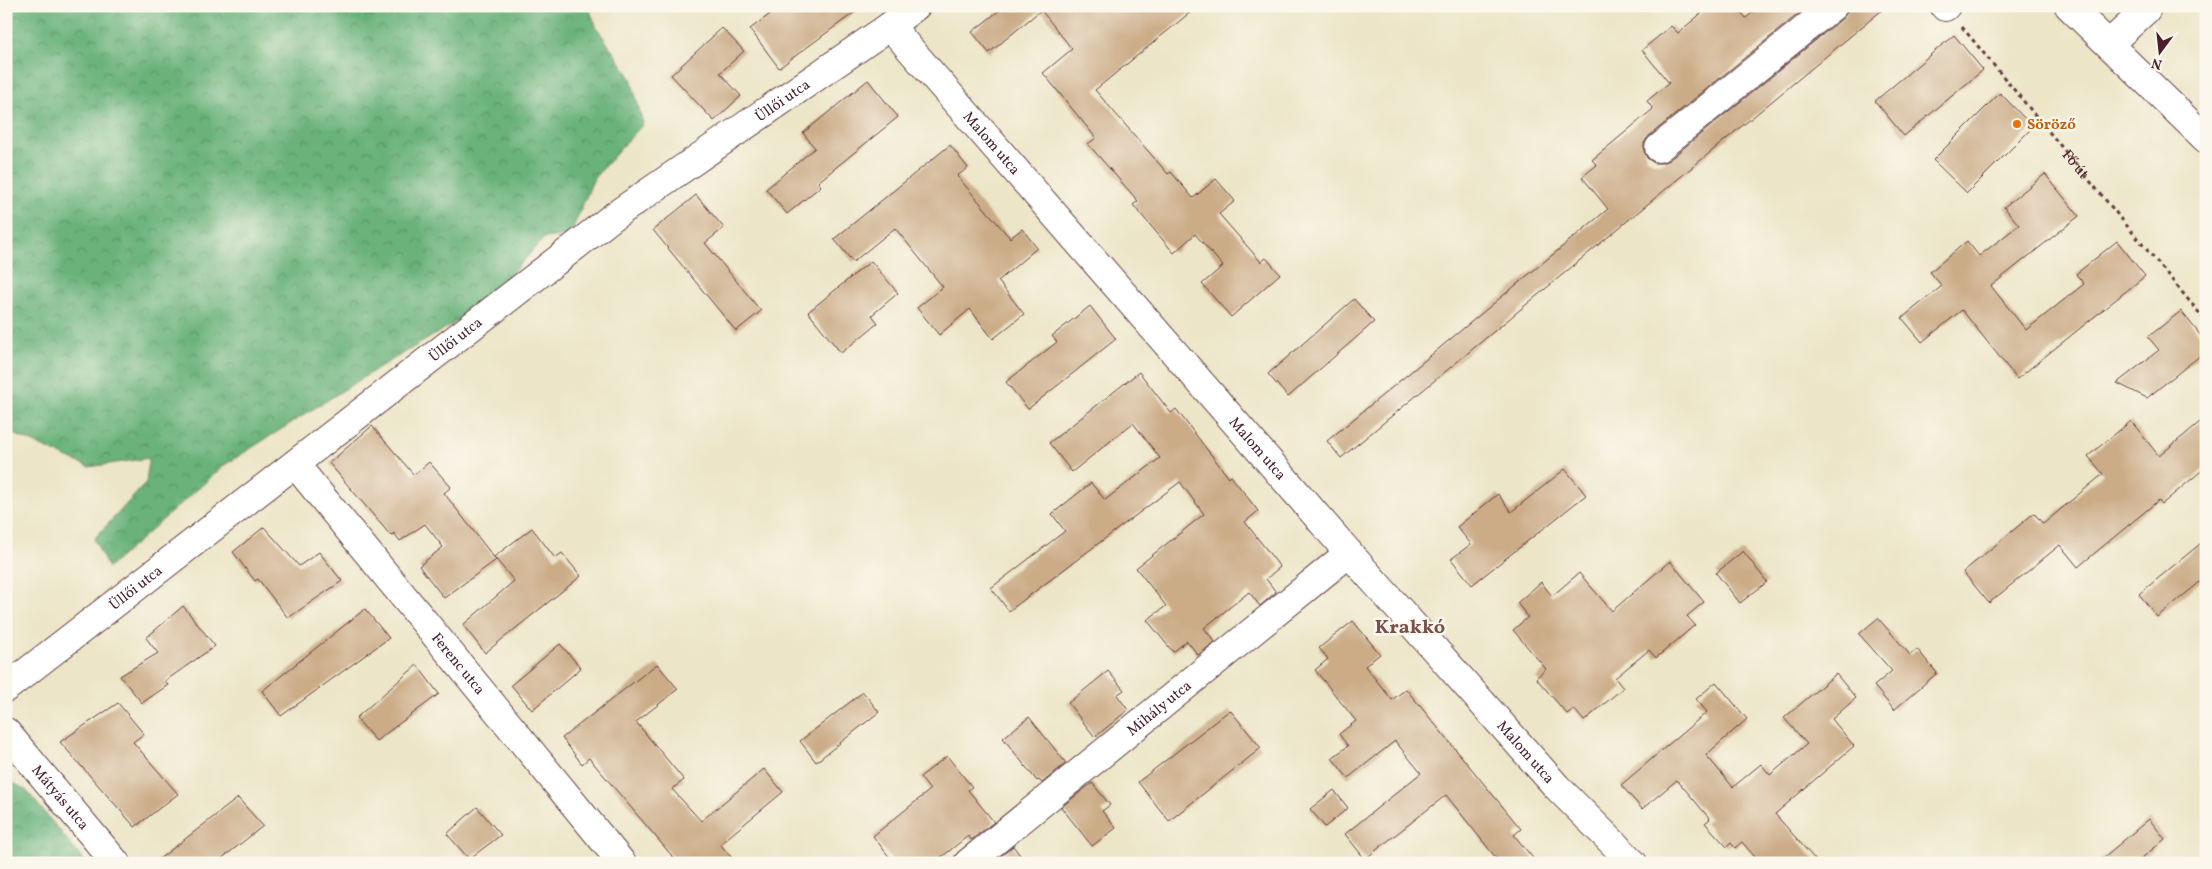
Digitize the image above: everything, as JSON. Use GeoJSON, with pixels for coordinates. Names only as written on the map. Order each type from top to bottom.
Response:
{"type":"FeatureCollection","features":[{"type":"Feature","properties":{"kind":"street","name":"Üllői utca"},"geometry":{"type":"LineString","coordinates":[[6,688],[614,216],[890,26],[916,6]]}},
{"type":"Feature","properties":{"kind":"street"},"geometry":{"type":"LineString","coordinates":[[1659,148],[1833,6]]}},
{"type":"Feature","properties":{"kind":"street"},"geometry":{"type":"LineString","coordinates":[[2069,6],[2206,139]]}},
{"type":"Feature","properties":{"kind":"street"},"geometry":{"type":"LineString","coordinates":[[2109,44],[2146,10],[2147,6]]}},
{"type":"Feature","properties":{"kind":"street","name":"Malom utca"},"geometry":{"type":"LineString","coordinates":[[890,26],[1349,553],[1557,787],[1633,863]]}},
{"type":"Feature","properties":{"kind":"street","name":"Ferenc utca"},"geometry":{"type":"LineString","coordinates":[[294,464],[622,863]]}},
{"type":"Feature","properties":{"kind":"street","name":"Mihály utca"},"geometry":{"type":"LineString","coordinates":[[968,863],[1349,553]]}},
{"type":"Feature","properties":{"kind":"street","name":"Mátyás utca"},"geometry":{"type":"LineString","coordinates":[[6,732],[116,863]]}},
{"type":"Feature","properties":{"kind":"path","name":"Fő út"},"geometry":{"type":"LineString","coordinates":[[1945,6],[2206,322]]}},
{"type":"Feature","properties":{"kind":"green space"},"geometry":{"type":"Polygon","coordinates":[[[6,6],[588,6],[597,28],[631,78],[643,124],[594,178],[570,235],[544,238],[480,308],[380,367],[226,464],[108,568],[94,539],[146,483],[149,458],[89,467],[9,432],[6,420],[6,6]]]}},
{"type":"Feature","properties":{"kind":"green space"},"geometry":{"type":"Polygon","coordinates":[[[6,779],[26,790],[86,863],[6,863],[6,779]]]}},
{"type":"Feature","properties":{"kind":"building"},"geometry":{"type":"Polygon","coordinates":[[[781,6],[863,6],[779,68],[750,29],[781,6]]]}},
{"type":"Feature","properties":{"kind":"building"},"geometry":{"type":"Polygon","coordinates":[[[1005,6],[1198,6],[1095,90],[1168,174],[1171,172],[1193,198],[1216,179],[1235,201],[1219,214],[1261,262],[1266,258],[1280,274],[1231,317],[1202,284],[1223,266],[1195,234],[1174,253],[1133,205],[1138,201],[1088,144],[1096,138],[1043,73],[1072,49],[1041,10],[989,53],[972,32],[1005,6]]]}},
{"type":"Feature","properties":{"kind":"building"},"geometry":{"type":"Polygon","coordinates":[[[1710,6],[1736,6],[1746,18],[1760,6],[1808,6],[1649,136],[1644,143],[1644,151],[1647,158],[1654,163],[1662,163],[1669,160],[1843,18],[1848,6],[1887,6],[1341,458],[1327,441],[1608,209],[1582,177],[1597,165],[1592,160],[1653,109],[1647,101],[1669,83],[1642,50],[1671,26],[1678,33],[1710,6]]]}},
{"type":"Feature","properties":{"kind":"building"},"geometry":{"type":"Polygon","coordinates":[[[722,28],[744,51],[720,73],[741,96],[714,121],[671,75],[722,28]]]}},
{"type":"Feature","properties":{"kind":"building"},"geometry":{"type":"Polygon","coordinates":[[[1954,35],[1983,70],[1904,136],[1875,101],[1954,35]]]}},
{"type":"Feature","properties":{"kind":"building"},"geometry":{"type":"Polygon","coordinates":[[[868,80],[898,117],[818,182],[821,186],[787,214],[766,189],[815,148],[803,133],[868,80]]]}},
{"type":"Feature","properties":{"kind":"building"},"geometry":{"type":"Polygon","coordinates":[[[2000,93],[2033,127],[1967,193],[1933,160],[2000,93]]]}},
{"type":"Feature","properties":{"kind":"building"},"geometry":{"type":"Polygon","coordinates":[[[950,145],[968,168],[957,176],[1010,238],[1022,229],[1037,248],[998,281],[1024,314],[993,339],[970,309],[939,335],[917,308],[943,287],[895,228],[853,262],[834,239],[950,145]]]}},
{"type":"Feature","properties":{"kind":"building"},"geometry":{"type":"Polygon","coordinates":[[[2045,174],[2079,216],[1991,286],[2026,330],[2084,284],[2076,274],[2117,241],[2145,276],[2017,379],[1962,310],[1922,342],[1902,318],[1942,286],[1930,272],[1967,241],[1979,256],[2019,225],[2004,207],[2045,174]]]}},
{"type":"Feature","properties":{"kind":"building"},"geometry":{"type":"Polygon","coordinates":[[[696,195],[724,228],[705,243],[761,311],[736,331],[653,230],[696,195]]]}},
{"type":"Feature","properties":{"kind":"building"},"geometry":{"type":"Polygon","coordinates":[[[871,261],[898,293],[872,315],[878,323],[841,353],[808,312],[871,261]]]}},
{"type":"Feature","properties":{"kind":"building"},"geometry":{"type":"Polygon","coordinates":[[[1354,299],[1374,322],[1288,397],[1268,374],[1354,299]]]}},
{"type":"Feature","properties":{"kind":"building"},"geometry":{"type":"Polygon","coordinates":[[[1090,306],[1116,339],[1028,409],[1006,382],[1057,342],[1052,336],[1090,306]]]}},
{"type":"Feature","properties":{"kind":"building"},"geometry":{"type":"Polygon","coordinates":[[[2181,311],[2206,342],[2206,351],[2147,398],[2117,383],[2159,350],[2148,337],[2181,311]]]}},
{"type":"Feature","properties":{"kind":"building"},"geometry":{"type":"Polygon","coordinates":[[[1139,372],[1171,413],[1176,409],[1229,478],[1231,476],[1258,511],[1245,522],[1280,567],[1266,579],[1276,592],[1260,606],[1249,592],[1204,628],[1215,642],[1198,655],[1187,641],[1173,652],[1147,620],[1166,606],[1136,568],[1204,514],[1180,482],[1009,611],[991,588],[1065,531],[1052,514],[1091,483],[1105,500],[1160,458],[1133,423],[1072,472],[1049,443],[1139,372]]]}},
{"type":"Feature","properties":{"kind":"building"},"geometry":{"type":"Polygon","coordinates":[[[2206,417],[2206,467],[2162,504],[2159,500],[2078,567],[2060,545],[1989,603],[1963,572],[2034,513],[2043,524],[2103,474],[2088,456],[2131,421],[2159,456],[2206,417]]]}},
{"type":"Feature","properties":{"kind":"building"},"geometry":{"type":"Polygon","coordinates":[[[372,426],[414,475],[429,462],[451,487],[444,493],[496,560],[444,598],[419,566],[443,547],[425,524],[400,541],[394,533],[391,536],[329,463],[372,426]]]}},
{"type":"Feature","properties":{"kind":"building"},"geometry":{"type":"Polygon","coordinates":[[[1565,469],[1586,495],[1472,585],[1451,559],[1471,544],[1457,527],[1498,494],[1511,512],[1565,469]]]}},
{"type":"Feature","properties":{"kind":"building"},"geometry":{"type":"Polygon","coordinates":[[[264,527],[299,566],[319,552],[342,581],[288,618],[258,579],[255,581],[233,552],[264,527]]]}},
{"type":"Feature","properties":{"kind":"building"},"geometry":{"type":"Polygon","coordinates":[[[532,528],[555,558],[562,553],[581,576],[485,653],[463,625],[514,581],[494,557],[532,528]]]}},
{"type":"Feature","properties":{"kind":"building"},"geometry":{"type":"Polygon","coordinates":[[[2206,539],[2206,577],[2157,617],[2139,594],[2206,539]]]}},
{"type":"Feature","properties":{"kind":"building"},"geometry":{"type":"Polygon","coordinates":[[[1743,551],[1767,582],[1740,603],[1716,573],[1743,551]]]}},
{"type":"Feature","properties":{"kind":"building"},"geometry":{"type":"Polygon","coordinates":[[[1670,561],[1704,602],[1687,616],[1695,625],[1656,658],[1649,650],[1615,678],[1623,688],[1584,721],[1574,709],[1567,714],[1536,678],[1546,669],[1513,630],[1528,617],[1517,603],[1541,582],[1552,596],[1579,573],[1612,611],[1670,561]]]}},
{"type":"Feature","properties":{"kind":"building"},"geometry":{"type":"Polygon","coordinates":[[[183,606],[215,646],[165,681],[168,685],[142,703],[120,676],[158,653],[146,638],[183,606]]]}},
{"type":"Feature","properties":{"kind":"building"},"geometry":{"type":"Polygon","coordinates":[[[365,609],[389,638],[281,716],[262,691],[365,609]]]}},
{"type":"Feature","properties":{"kind":"building"},"geometry":{"type":"Polygon","coordinates":[[[1878,618],[1910,655],[1917,649],[1937,673],[1894,710],[1874,686],[1892,671],[1859,634],[1878,618]]]}},
{"type":"Feature","properties":{"kind":"building"},"geometry":{"type":"Polygon","coordinates":[[[1353,621],[1380,654],[1365,666],[1392,700],[1406,689],[1521,829],[1514,835],[1537,863],[1500,863],[1446,795],[1365,859],[1345,834],[1421,773],[1395,741],[1348,778],[1332,758],[1348,746],[1339,734],[1356,721],[1315,670],[1328,659],[1319,648],[1353,621]]]}},
{"type":"Feature","properties":{"kind":"building"},"geometry":{"type":"Polygon","coordinates":[[[560,644],[581,668],[532,710],[511,685],[560,644]]]}},
{"type":"Feature","properties":{"kind":"building"},"geometry":{"type":"Polygon","coordinates":[[[657,664],[678,689],[636,722],[684,780],[672,789],[701,821],[764,769],[783,792],[720,844],[736,863],[678,863],[589,758],[582,764],[562,738],[657,664]]]}},
{"type":"Feature","properties":{"kind":"building"},"geometry":{"type":"Polygon","coordinates":[[[417,665],[439,694],[376,741],[356,718],[417,665]]]}},
{"type":"Feature","properties":{"kind":"building"},"geometry":{"type":"Polygon","coordinates":[[[1108,671],[1124,690],[1117,695],[1128,710],[1095,737],[1068,703],[1108,671]]]}},
{"type":"Feature","properties":{"kind":"building"},"geometry":{"type":"Polygon","coordinates":[[[1836,674],[1856,698],[1832,719],[1854,746],[1775,814],[1818,863],[1760,863],[1742,842],[1735,848],[1731,843],[1727,847],[1705,823],[1710,819],[1677,780],[1642,809],[1621,785],[1707,712],[1696,699],[1716,682],[1747,719],[1706,755],[1733,787],[1761,764],[1770,775],[1807,744],[1784,718],[1836,674]]]}},
{"type":"Feature","properties":{"kind":"building"},"geometry":{"type":"Polygon","coordinates":[[[863,692],[879,712],[816,762],[800,741],[863,692]]]}},
{"type":"Feature","properties":{"kind":"building"},"geometry":{"type":"Polygon","coordinates":[[[118,703],[144,734],[133,742],[178,794],[135,827],[60,742],[118,703]]]}},
{"type":"Feature","properties":{"kind":"building"},"geometry":{"type":"Polygon","coordinates":[[[1230,710],[1261,748],[1169,821],[1138,782],[1230,710]]]}},
{"type":"Feature","properties":{"kind":"building"},"geometry":{"type":"Polygon","coordinates":[[[1029,717],[1066,763],[1042,783],[1039,780],[1037,781],[1003,738],[1029,717]]]}},
{"type":"Feature","properties":{"kind":"building"},"geometry":{"type":"Polygon","coordinates":[[[947,756],[972,787],[968,790],[994,822],[971,840],[968,836],[934,863],[894,863],[873,836],[930,790],[920,777],[947,756]]]}},
{"type":"Feature","properties":{"kind":"building"},"geometry":{"type":"Polygon","coordinates":[[[1092,783],[1110,805],[1102,811],[1116,828],[1092,846],[1061,807],[1092,783]]]}},
{"type":"Feature","properties":{"kind":"building"},"geometry":{"type":"Polygon","coordinates":[[[1334,790],[1348,808],[1325,827],[1310,809],[1334,790]]]}},
{"type":"Feature","properties":{"kind":"building"},"geometry":{"type":"Polygon","coordinates":[[[238,798],[263,826],[216,863],[154,863],[238,798]]]}},
{"type":"Feature","properties":{"kind":"building"},"geometry":{"type":"Polygon","coordinates":[[[477,807],[501,835],[469,859],[447,834],[477,807]]]}},
{"type":"Feature","properties":{"kind":"building"},"geometry":{"type":"Polygon","coordinates":[[[2149,819],[2165,839],[2136,863],[2097,863],[2149,819]]]}},
{"type":"Feature","properties":{"kind":"building"},"geometry":{"type":"Polygon","coordinates":[[[1013,846],[1026,863],[993,863],[1013,846]]]}},
{"type":"Feature","properties":{"kind":"place","name":"Söröző"},"geometry":{"type":"Point","coordinates":[2017,124]}},
{"type":"Feature","properties":{"kind":"district","name":"Krakkó"},"geometry":{"type":"Point","coordinates":[1410,626]}}]}
